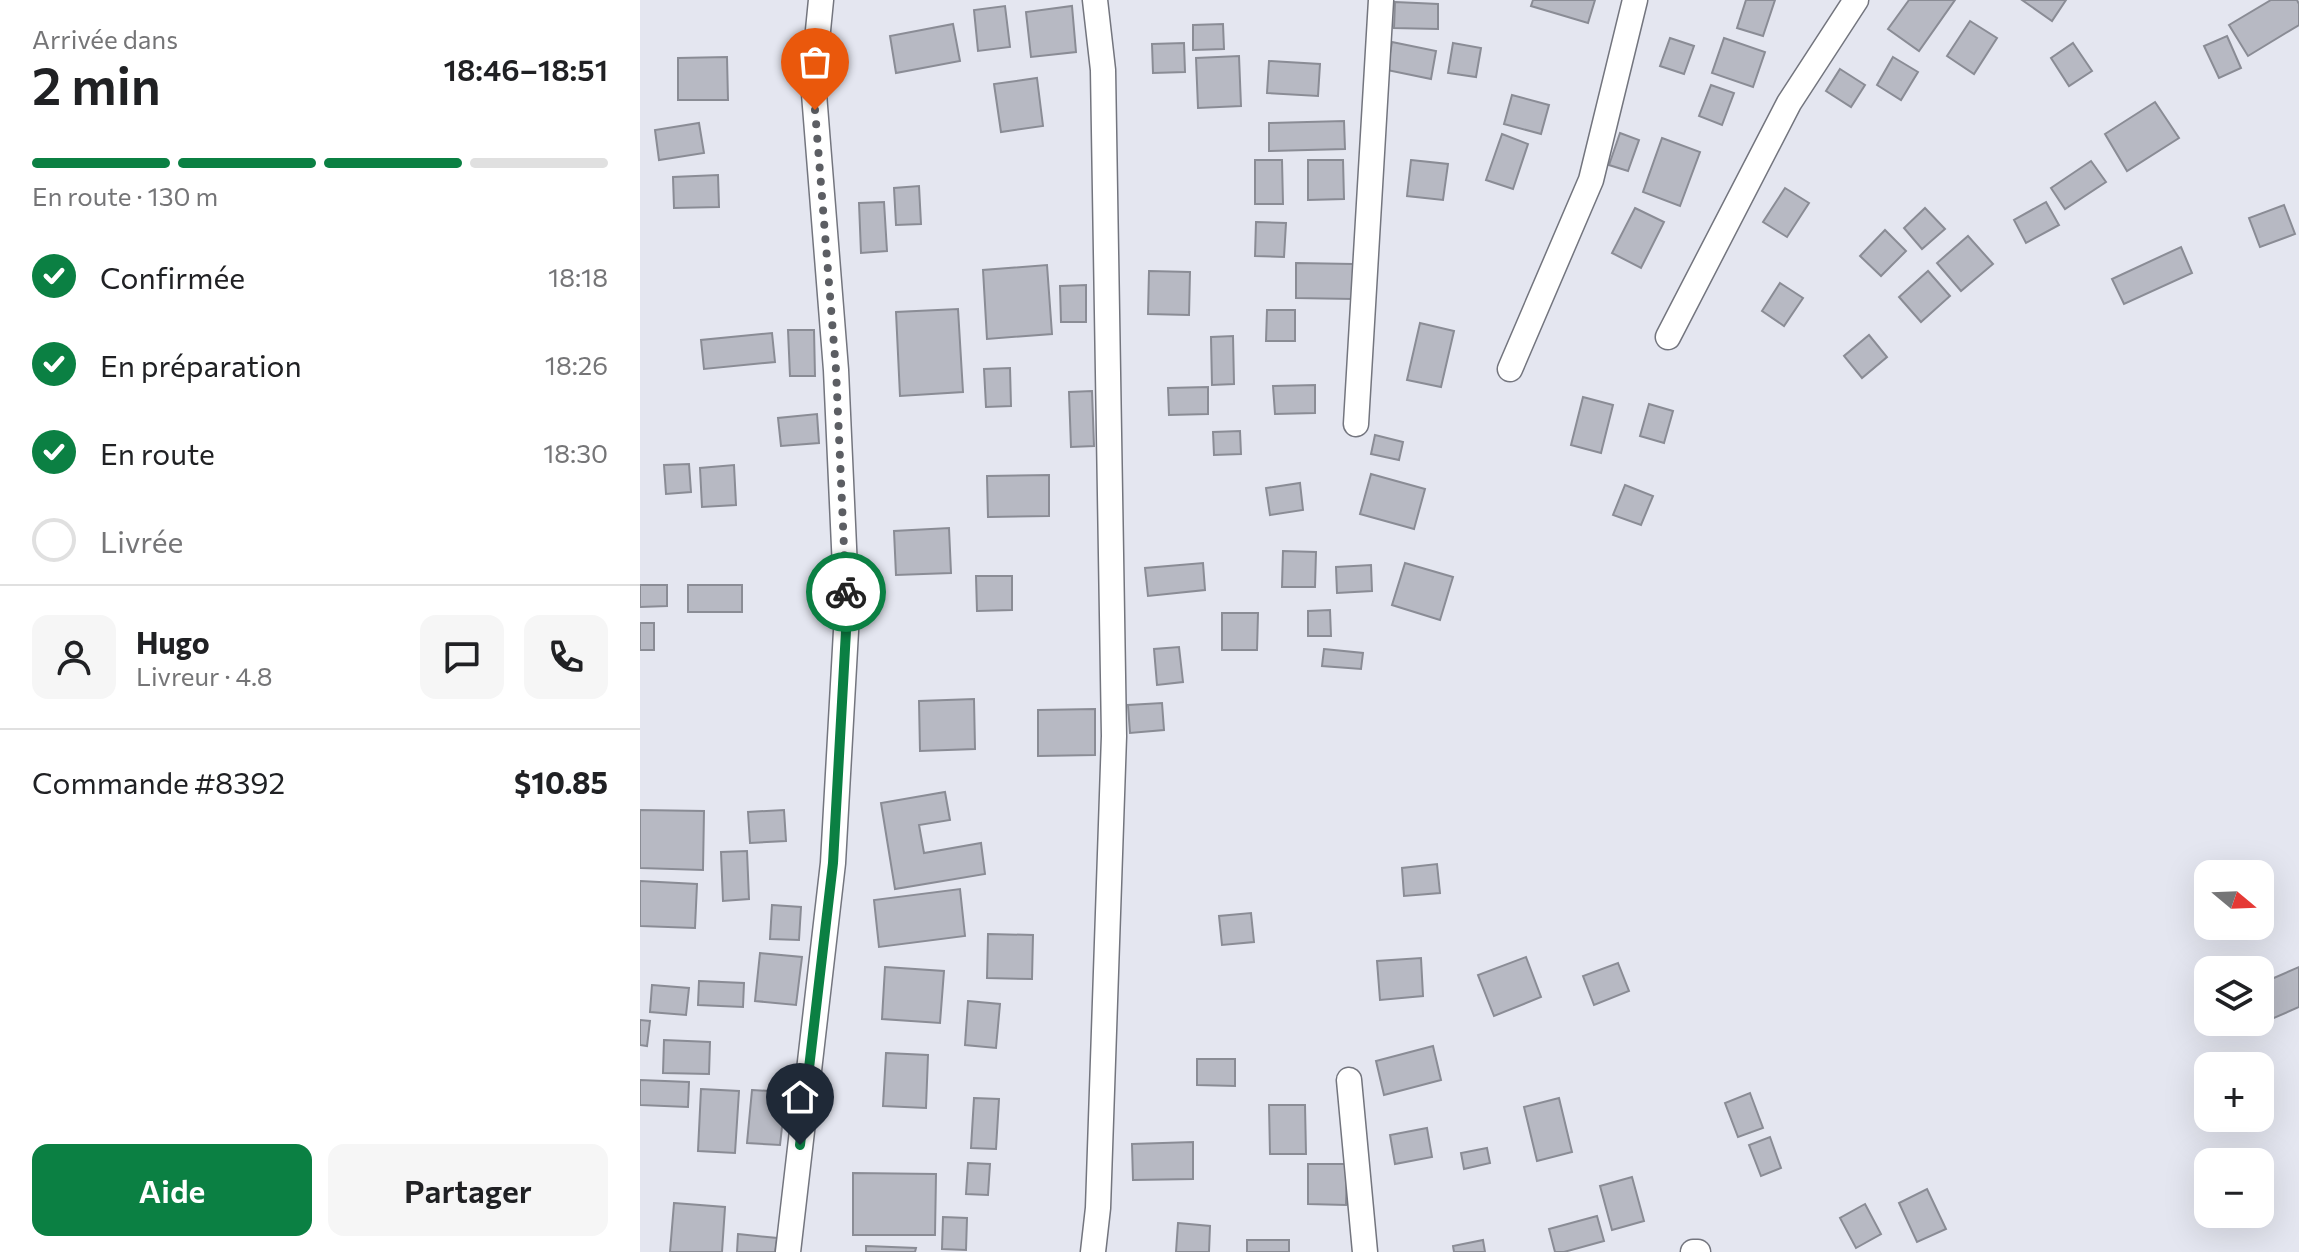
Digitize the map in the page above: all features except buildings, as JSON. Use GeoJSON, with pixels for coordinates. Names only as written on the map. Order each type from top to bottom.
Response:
{"type":"FeatureCollection","features":[{"type":"Feature","properties":{"kind":"street"},"geometry":{"type":"LineString","coordinates":[[788,1252],[833,863],[847,613],[836,370],[813,81],[821,0]]}},
{"type":"Feature","properties":{"kind":"street"},"geometry":{"type":"LineString","coordinates":[[1093,1252],[1098,1208],[1114,736],[1103,70],[1095,0]]}},
{"type":"Feature","properties":{"kind":"street"},"geometry":{"type":"LineString","coordinates":[[1356,424],[1381,0]]}},
{"type":"Feature","properties":{"kind":"street"},"geometry":{"type":"LineString","coordinates":[[1510,369],[1591,180],[1635,0]]}},
{"type":"Feature","properties":{"kind":"street"},"geometry":{"type":"LineString","coordinates":[[1668,337],[1789,103],[1856,0]]}},
{"type":"Feature","properties":{"kind":"street"},"geometry":{"type":"LineString","coordinates":[[1349,1080],[1365,1252]]}},
{"type":"Feature","properties":{"kind":"way so far"},"geometry":{"type":"LineString","coordinates":[[815,110],[836,370],[846,592]]}},
{"type":"Feature","properties":{"kind":"route"},"geometry":{"type":"LineString","coordinates":[[800,1145],[833,863],[846,592]]}}]}
